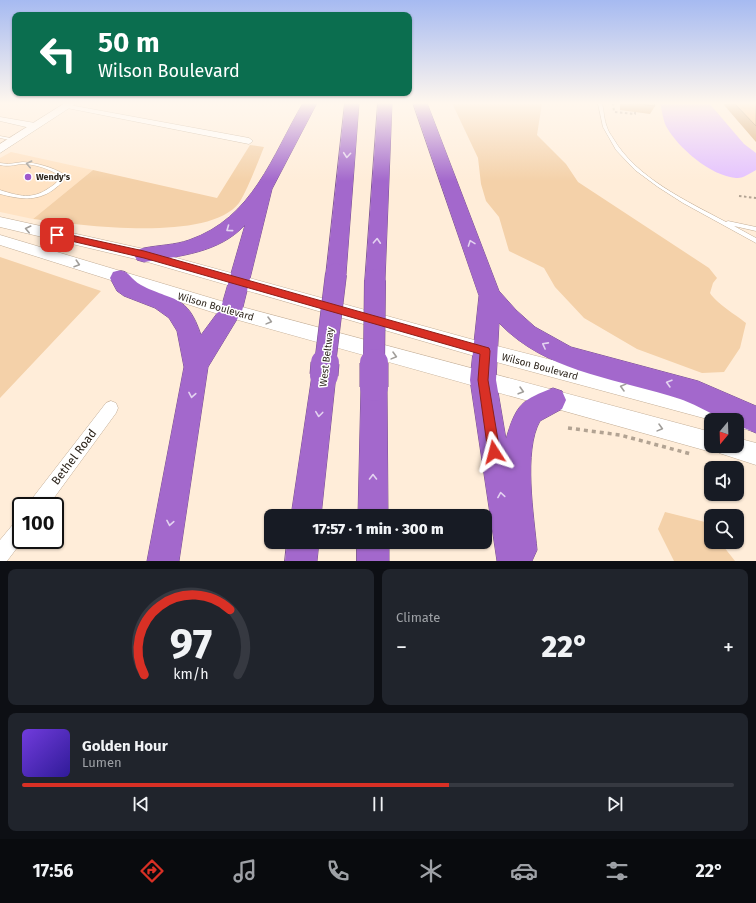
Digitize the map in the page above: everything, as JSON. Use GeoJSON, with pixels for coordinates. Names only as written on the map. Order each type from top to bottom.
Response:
{"type":"FeatureCollection","features":[{"type":"Feature","properties":{"kind":"highway"},"geometry":{"type":"LineString","coordinates":[[144,255],[192,247],[226,232],[247,214],[264,190],[294,129]]}},
{"type":"Feature","properties":{"kind":"highway","name":"West Beltway"},"geometry":{"type":"LineString","coordinates":[[307,509],[336,274],[350,129]]}},
{"type":"Feature","properties":{"kind":"highway"},"geometry":{"type":"LineString","coordinates":[[373,509],[375,280],[384,129]]}},
{"type":"Feature","properties":{"kind":"highway"},"geometry":{"type":"LineString","coordinates":[[429,129],[490,296],[508,317],[527,334],[566,356],[691,391],[756,421]]}},
{"type":"Feature","properties":{"kind":"highway"},"geometry":{"type":"LineString","coordinates":[[163,561],[196,367],[205,349],[231,311],[264,190]]}},
{"type":"Feature","properties":{"kind":"highway"},"geometry":{"type":"LineString","coordinates":[[120,278],[129,290],[168,304],[177,311],[184,321],[192,339],[196,367]]}},
{"type":"Feature","properties":{"kind":"highway"},"geometry":{"type":"LineString","coordinates":[[490,296],[483,380],[513,561]]}},
{"type":"Feature","properties":{"kind":"highway"},"geometry":{"type":"LineString","coordinates":[[522,561],[517,453],[521,434],[531,412],[553,400]]}},
{"type":"Feature","properties":{"kind":"highway"},"geometry":{"type":"LineString","coordinates":[[301,561],[302,549]]}},
{"type":"Feature","properties":{"kind":"highway"},"geometry":{"type":"LineString","coordinates":[[373,549],[373,561]]}},
{"type":"Feature","properties":{"kind":"main road"},"geometry":{"type":"LineString","coordinates":[[0,149],[30,129]]}},
{"type":"Feature","properties":{"kind":"main road","name":"Wilson Boulevard"},"geometry":{"type":"LineString","coordinates":[[0,222],[144,255],[485,351],[756,421]]}},
{"type":"Feature","properties":{"kind":"main road","name":"Wilson Boulevard"},"geometry":{"type":"LineString","coordinates":[[0,240],[231,311],[553,400],[704,449]]}},
{"type":"Feature","properties":{"kind":"main road"},"geometry":{"type":"LineString","coordinates":[[744,451],[756,454]]}},
{"type":"Feature","properties":{"kind":"street"},"geometry":{"type":"LineString","coordinates":[[191,129],[249,141]]}},
{"type":"Feature","properties":{"kind":"street","name":"Bethel Road"},"geometry":{"type":"LineString","coordinates":[[44,497],[111,408]]}},
{"type":"Feature","properties":{"kind":"street"},"geometry":{"type":"LineString","coordinates":[[0,555],[12,540]]}},
{"type":"Feature","properties":{"kind":"lane"},"geometry":{"type":"LineString","coordinates":[[604,129],[606,134],[619,152],[643,174],[675,196],[756,241]]}},
{"type":"Feature","properties":{"kind":"lane"},"geometry":{"type":"LineString","coordinates":[[0,137],[14,140]]}},
{"type":"Feature","properties":{"kind":"lane"},"geometry":{"type":"LineString","coordinates":[[0,170],[6,166],[23,163],[57,171],[62,176],[61,181],[45,194],[33,198],[23,199],[0,192]]}},
{"type":"Feature","properties":{"kind":"lane"},"geometry":{"type":"LineString","coordinates":[[0,164],[6,166]]}},
{"type":"Feature","properties":{"kind":"lane"},"geometry":{"type":"LineString","coordinates":[[722,221],[756,228]]}},
{"type":"Feature","properties":{"kind":"path"},"geometry":{"type":"LineString","coordinates":[[739,196],[756,198]]}},
{"type":"Feature","properties":{"kind":"path"},"geometry":{"type":"LineString","coordinates":[[568,428],[573,431],[588,430],[612,433],[704,449]]}},
{"type":"Feature","properties":{"kind":"shaded area"},"geometry":{"type":"Polygon","coordinates":[[[464,129],[538,129],[537,135],[566,164],[578,182],[709,268],[717,278],[713,283],[710,293],[721,305],[746,323],[740,348],[724,372],[702,373],[637,349],[584,318],[555,287],[544,268],[509,251],[499,217],[486,201],[481,184],[478,158],[464,129]]]}},
{"type":"Feature","properties":{"kind":"shaded area"},"geometry":{"type":"Polygon","coordinates":[[[668,129],[731,129],[744,144],[756,153],[756,170],[744,177],[739,178],[726,176],[716,172],[696,160],[668,129]]]}},
{"type":"Feature","properties":{"kind":"shaded area"},"geometry":{"type":"Polygon","coordinates":[[[250,145],[264,147],[249,184],[239,203],[223,215],[200,223],[172,227],[142,228],[80,225],[33,219],[93,170],[217,198],[250,145]]]}},
{"type":"Feature","properties":{"kind":"shaded area"},"geometry":{"type":"Polygon","coordinates":[[[11,152],[93,170],[33,219],[0,212],[0,158],[11,152]]]}},
{"type":"Feature","properties":{"kind":"shaded area"},"geometry":{"type":"Polygon","coordinates":[[[0,257],[101,291],[0,398],[0,257]]]}},
{"type":"Feature","properties":{"kind":"shaded area"},"geometry":{"type":"Polygon","coordinates":[[[665,512],[704,522],[704,549],[726,549],[735,561],[674,561],[658,529],[665,512]]]}},
{"type":"Feature","properties":{"kind":"place","name":"Wendy's"},"geometry":{"type":"Point","coordinates":[28,177]}},
{"type":"Feature","properties":{"kind":"route"},"geometry":{"type":"LineString","coordinates":[[57,235],[144,255],[240,281],[485,351],[483,380],[494,452]]}}]}
